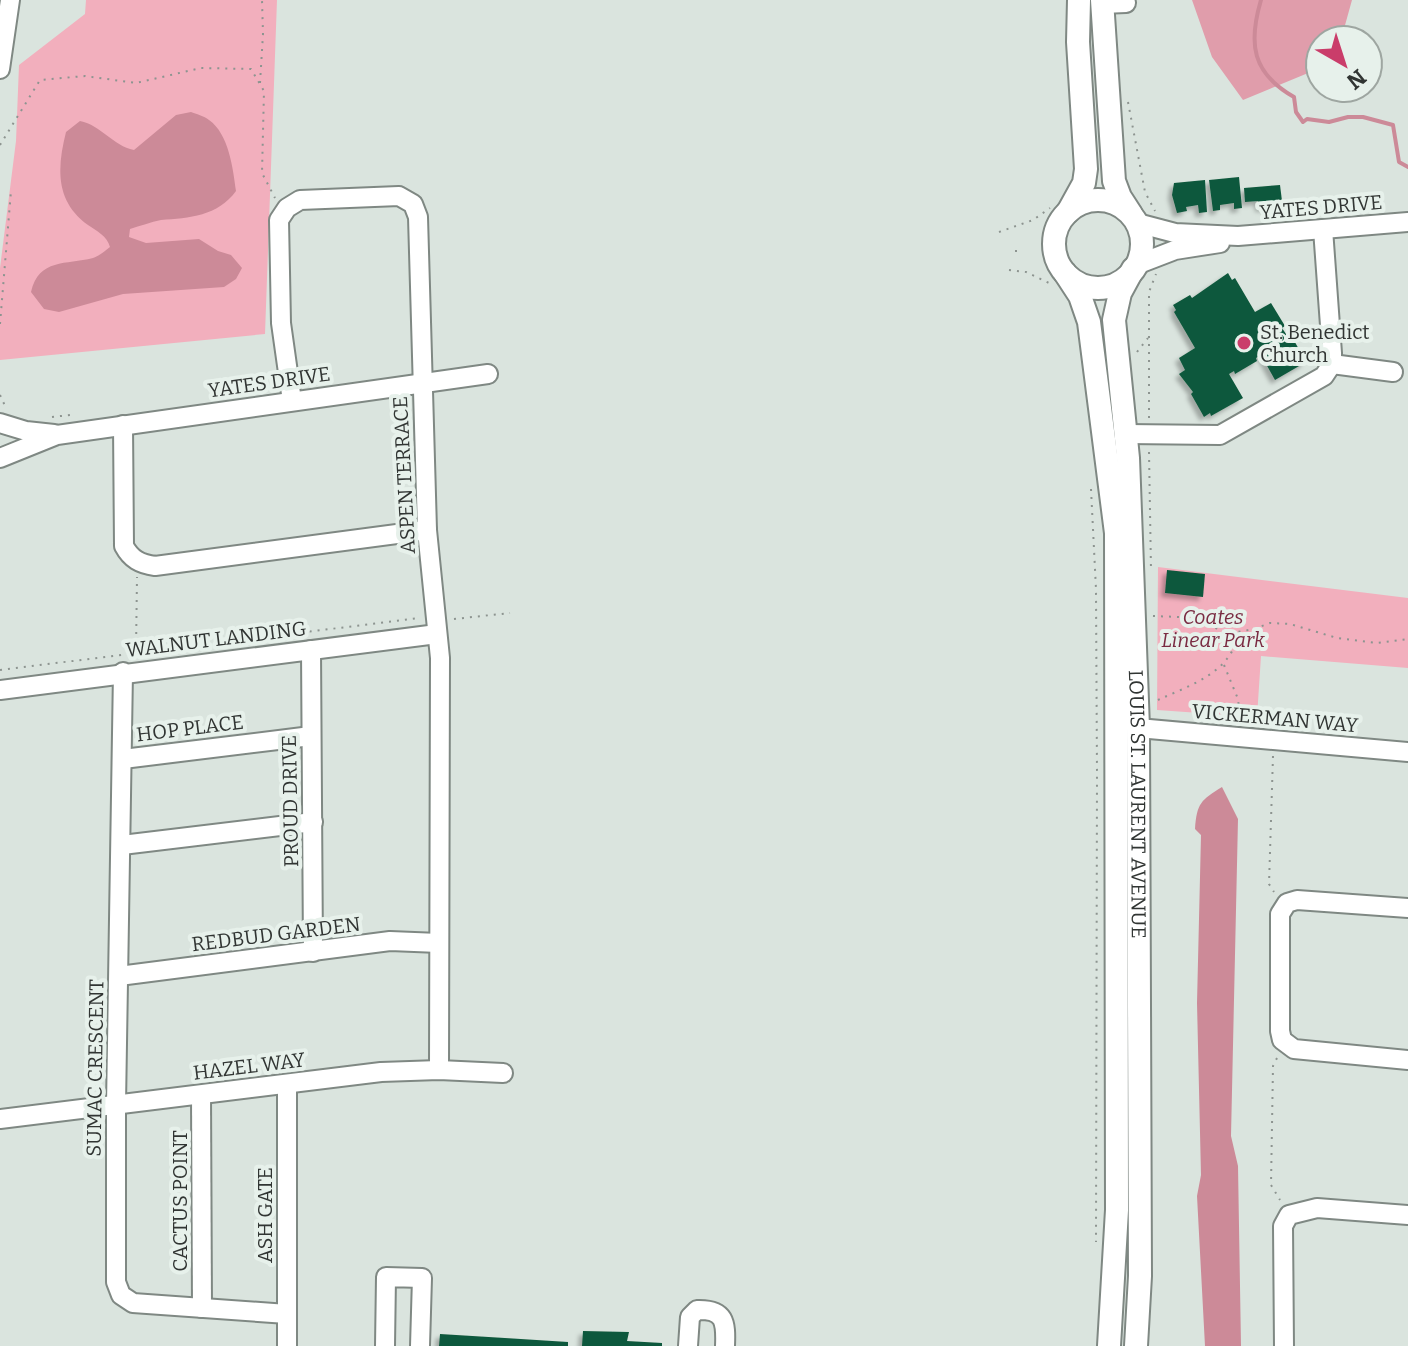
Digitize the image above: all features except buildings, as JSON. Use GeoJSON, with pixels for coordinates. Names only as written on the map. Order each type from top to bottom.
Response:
{"type":"FeatureCollection","features":[{"type":"Feature","properties":{"kind":"main road"},"geometry":{"type":"LineString","coordinates":[[1079,0],[1078,42],[1086,169],[1084,183],[1060,208],[1054,244],[1060,281],[1106,287],[1125,278],[1134,267],[1142,242],[1114,181],[1102,2]]}},
{"type":"Feature","properties":{"kind":"main road"},"geometry":{"type":"LineString","coordinates":[[1060,208],[1107,201],[1120,206],[1134,219]]}},
{"type":"Feature","properties":{"kind":"main road","name":"LOUIS ST. LAURENT AVENUE"},"geometry":{"type":"LineString","coordinates":[[1134,267],[1120,293],[1114,313],[1126,434],[1138,728],[1140,1276],[1136,1346]]}},
{"type":"Feature","properties":{"kind":"main road","name":"LOUIS ST. LAURENT AVENUE"},"geometry":{"type":"LineString","coordinates":[[1060,281],[1080,296],[1089,322],[1116,533],[1117,1210],[1109,1346]]}},
{"type":"Feature","properties":{"kind":"street"},"geometry":{"type":"LineString","coordinates":[[0,69],[10,0]]}},
{"type":"Feature","properties":{"kind":"street"},"geometry":{"type":"LineString","coordinates":[[1102,2],[1126,3]]}},
{"type":"Feature","properties":{"kind":"street","name":"ASPEN TERRACE"},"geometry":{"type":"LineString","coordinates":[[283,214],[300,200],[399,196],[413,204],[418,217],[427,530],[441,627],[439,1070]]}},
{"type":"Feature","properties":{"kind":"street"},"geometry":{"type":"LineString","coordinates":[[283,214],[279,220],[281,323],[292,401]]}},
{"type":"Feature","properties":{"kind":"street","name":"YATES DRIVE"},"geometry":{"type":"LineString","coordinates":[[1134,219],[1164,232],[1238,236],[1408,222]]}},
{"type":"Feature","properties":{"kind":"street"},"geometry":{"type":"LineString","coordinates":[[1126,434],[1227,433],[1319,380],[1332,364],[1323,229]]}},
{"type":"Feature","properties":{"kind":"street","name":"YATES DRIVE"},"geometry":{"type":"LineString","coordinates":[[1134,267],[1175,250],[1218,244],[1238,236]]}},
{"type":"Feature","properties":{"kind":"street"},"geometry":{"type":"LineString","coordinates":[[1332,364],[1393,372]]}},
{"type":"Feature","properties":{"kind":"street","name":"YATES DRIVE"},"geometry":{"type":"LineString","coordinates":[[0,457],[57,435],[488,374]]}},
{"type":"Feature","properties":{"kind":"street"},"geometry":{"type":"LineString","coordinates":[[0,424],[5,441],[0,457]]}},
{"type":"Feature","properties":{"kind":"street","name":"YATES DRIVE"},"geometry":{"type":"LineString","coordinates":[[0,424],[57,435]]}},
{"type":"Feature","properties":{"kind":"street"},"geometry":{"type":"LineString","coordinates":[[123,425],[124,546],[128,554],[141,563],[155,566],[427,530]]}},
{"type":"Feature","properties":{"kind":"street","name":"WALNUT LANDING"},"geometry":{"type":"LineString","coordinates":[[0,690],[129,668],[311,650],[441,627]]}},
{"type":"Feature","properties":{"kind":"street","name":"PROUD DRIVE"},"geometry":{"type":"LineString","coordinates":[[311,650],[313,952]]}},
{"type":"Feature","properties":{"kind":"street","name":"SUMAC CRESCENT"},"geometry":{"type":"LineString","coordinates":[[129,668],[123,759],[116,1282],[121,1295],[133,1303],[287,1314]]}},
{"type":"Feature","properties":{"kind":"street","name":"VICKERMAN WAY"},"geometry":{"type":"LineString","coordinates":[[1138,728],[1408,752]]}},
{"type":"Feature","properties":{"kind":"street","name":"HOP PLACE"},"geometry":{"type":"LineString","coordinates":[[123,759],[311,736]]}},
{"type":"Feature","properties":{"kind":"street"},"geometry":{"type":"LineString","coordinates":[[122,845],[313,822]]}},
{"type":"Feature","properties":{"kind":"street"},"geometry":{"type":"LineString","coordinates":[[1408,908],[1297,900],[1283,907],[1280,914],[1280,1031],[1285,1042],[1294,1049],[1408,1060]]}},
{"type":"Feature","properties":{"kind":"street","name":"REDBUD GARDEN"},"geometry":{"type":"LineString","coordinates":[[119,976],[390,941],[439,943]]}},
{"type":"Feature","properties":{"kind":"street","name":"HAZEL WAY"},"geometry":{"type":"LineString","coordinates":[[0,1119],[381,1072],[439,1070],[503,1073]]}},
{"type":"Feature","properties":{"kind":"street","name":"ASH GATE"},"geometry":{"type":"LineString","coordinates":[[287,1084],[287,1346]]}},
{"type":"Feature","properties":{"kind":"street","name":"CACTUS POINT"},"geometry":{"type":"LineString","coordinates":[[201,1095],[202,1308]]}},
{"type":"Feature","properties":{"kind":"street"},"geometry":{"type":"LineString","coordinates":[[1284,1346],[1283,1226],[1289,1215],[1317,1208],[1408,1215]]}},
{"type":"Feature","properties":{"kind":"street"},"geometry":{"type":"LineString","coordinates":[[385,1346],[386,1277],[422,1278],[420,1346]]}},
{"type":"Feature","properties":{"kind":"street"},"geometry":{"type":"LineString","coordinates":[[688,1346],[690,1317],[697,1310],[709,1310],[720,1315],[726,1325],[725,1346]]}},
{"type":"Feature","properties":{"kind":"path"},"geometry":{"type":"LineString","coordinates":[[260,84],[262,0]]}},
{"type":"Feature","properties":{"kind":"path"},"geometry":{"type":"LineString","coordinates":[[0,145],[40,80],[85,76],[136,83],[201,68],[251,69],[264,91],[262,173],[283,214]]}},
{"type":"Feature","properties":{"kind":"path"},"geometry":{"type":"LineString","coordinates":[[1125,95],[1145,192],[1158,214]]}},
{"type":"Feature","properties":{"kind":"path"},"geometry":{"type":"LineString","coordinates":[[0,324],[11,191]]}},
{"type":"Feature","properties":{"kind":"path"},"geometry":{"type":"LineString","coordinates":[[999,232],[1060,208]]}},
{"type":"Feature","properties":{"kind":"path"},"geometry":{"type":"LineString","coordinates":[[1009,270],[1060,281]]}},
{"type":"Feature","properties":{"kind":"path"},"geometry":{"type":"LineString","coordinates":[[1091,482],[1096,604],[1096,1242]]}},
{"type":"Feature","properties":{"kind":"path"},"geometry":{"type":"LineString","coordinates":[[129,668],[136,652],[137,578],[141,563]]}},
{"type":"Feature","properties":{"kind":"path"},"geometry":{"type":"LineString","coordinates":[[441,627],[510,613]]}},
{"type":"Feature","properties":{"kind":"path"},"geometry":{"type":"LineString","coordinates":[[1152,616],[1179,617],[1238,633],[1280,623],[1337,638],[1377,643],[1408,639]]}},
{"type":"Feature","properties":{"kind":"path"},"geometry":{"type":"LineString","coordinates":[[0,670],[425,617]]}},
{"type":"Feature","properties":{"kind":"path"},"geometry":{"type":"LineString","coordinates":[[1158,700],[1199,681],[1223,664],[1231,655],[1238,633]]}},
{"type":"Feature","properties":{"kind":"path"},"geometry":{"type":"LineString","coordinates":[[1223,664],[1233,681],[1241,709],[1238,736]]}},
{"type":"Feature","properties":{"kind":"path"},"geometry":{"type":"LineString","coordinates":[[1273,740],[1269,884],[1283,907]]}},
{"type":"Feature","properties":{"kind":"path"},"geometry":{"type":"LineString","coordinates":[[1285,1042],[1273,1066],[1271,1185],[1289,1215]]}},
{"type":"Feature","properties":{"kind":"green space"},"geometry":{"type":"Polygon","coordinates":[[[86,0],[277,0],[265,334],[0,360],[0,268],[16,141],[19,65],[85,14],[86,0]]]}},
{"type":"Feature","properties":{"kind":"green space","name":"Coates Linear Park"},"geometry":{"type":"Polygon","coordinates":[[[1158,567],[1408,598],[1408,668],[1261,656],[1257,717],[1157,710],[1158,567]]]}},
{"type":"Feature","properties":{"kind":"shaded area"},"geometry":{"type":"Polygon","coordinates":[[[1192,0],[1352,0],[1345,24],[1304,24],[1304,75],[1243,100],[1212,57],[1192,0]]]}},
{"type":"Feature","properties":{"kind":"shaded area"},"geometry":{"type":"Polygon","coordinates":[[[191,112],[209,120],[221,134],[229,152],[236,191],[212,211],[130,229],[129,237],[146,243],[199,239],[231,255],[242,268],[236,279],[224,287],[123,294],[59,312],[44,309],[31,292],[40,273],[55,265],[93,258],[110,247],[104,237],[77,216],[64,195],[60,171],[66,132],[80,121],[134,150],[176,115],[191,112]]]}},
{"type":"Feature","properties":{"kind":"shaded area"},"geometry":{"type":"Polygon","coordinates":[[[1222,787],[1238,819],[1231,1136],[1238,1166],[1241,1346],[1205,1346],[1197,1196],[1201,1175],[1197,1003],[1201,835],[1195,829],[1201,803],[1222,787]]]}},
{"type":"Feature","properties":{"kind":"waterway"},"geometry":{"type":"LineString","coordinates":[[1261,0],[1255,30],[1257,56],[1269,78],[1294,97],[1296,112],[1303,122],[1307,119],[1329,122],[1363,117],[1393,125],[1399,162],[1408,167]]}},
{"type":"Feature","properties":{"kind":"place","name":"St. Benedict Church"},"geometry":{"type":"Point","coordinates":[1244,343]}}]}
